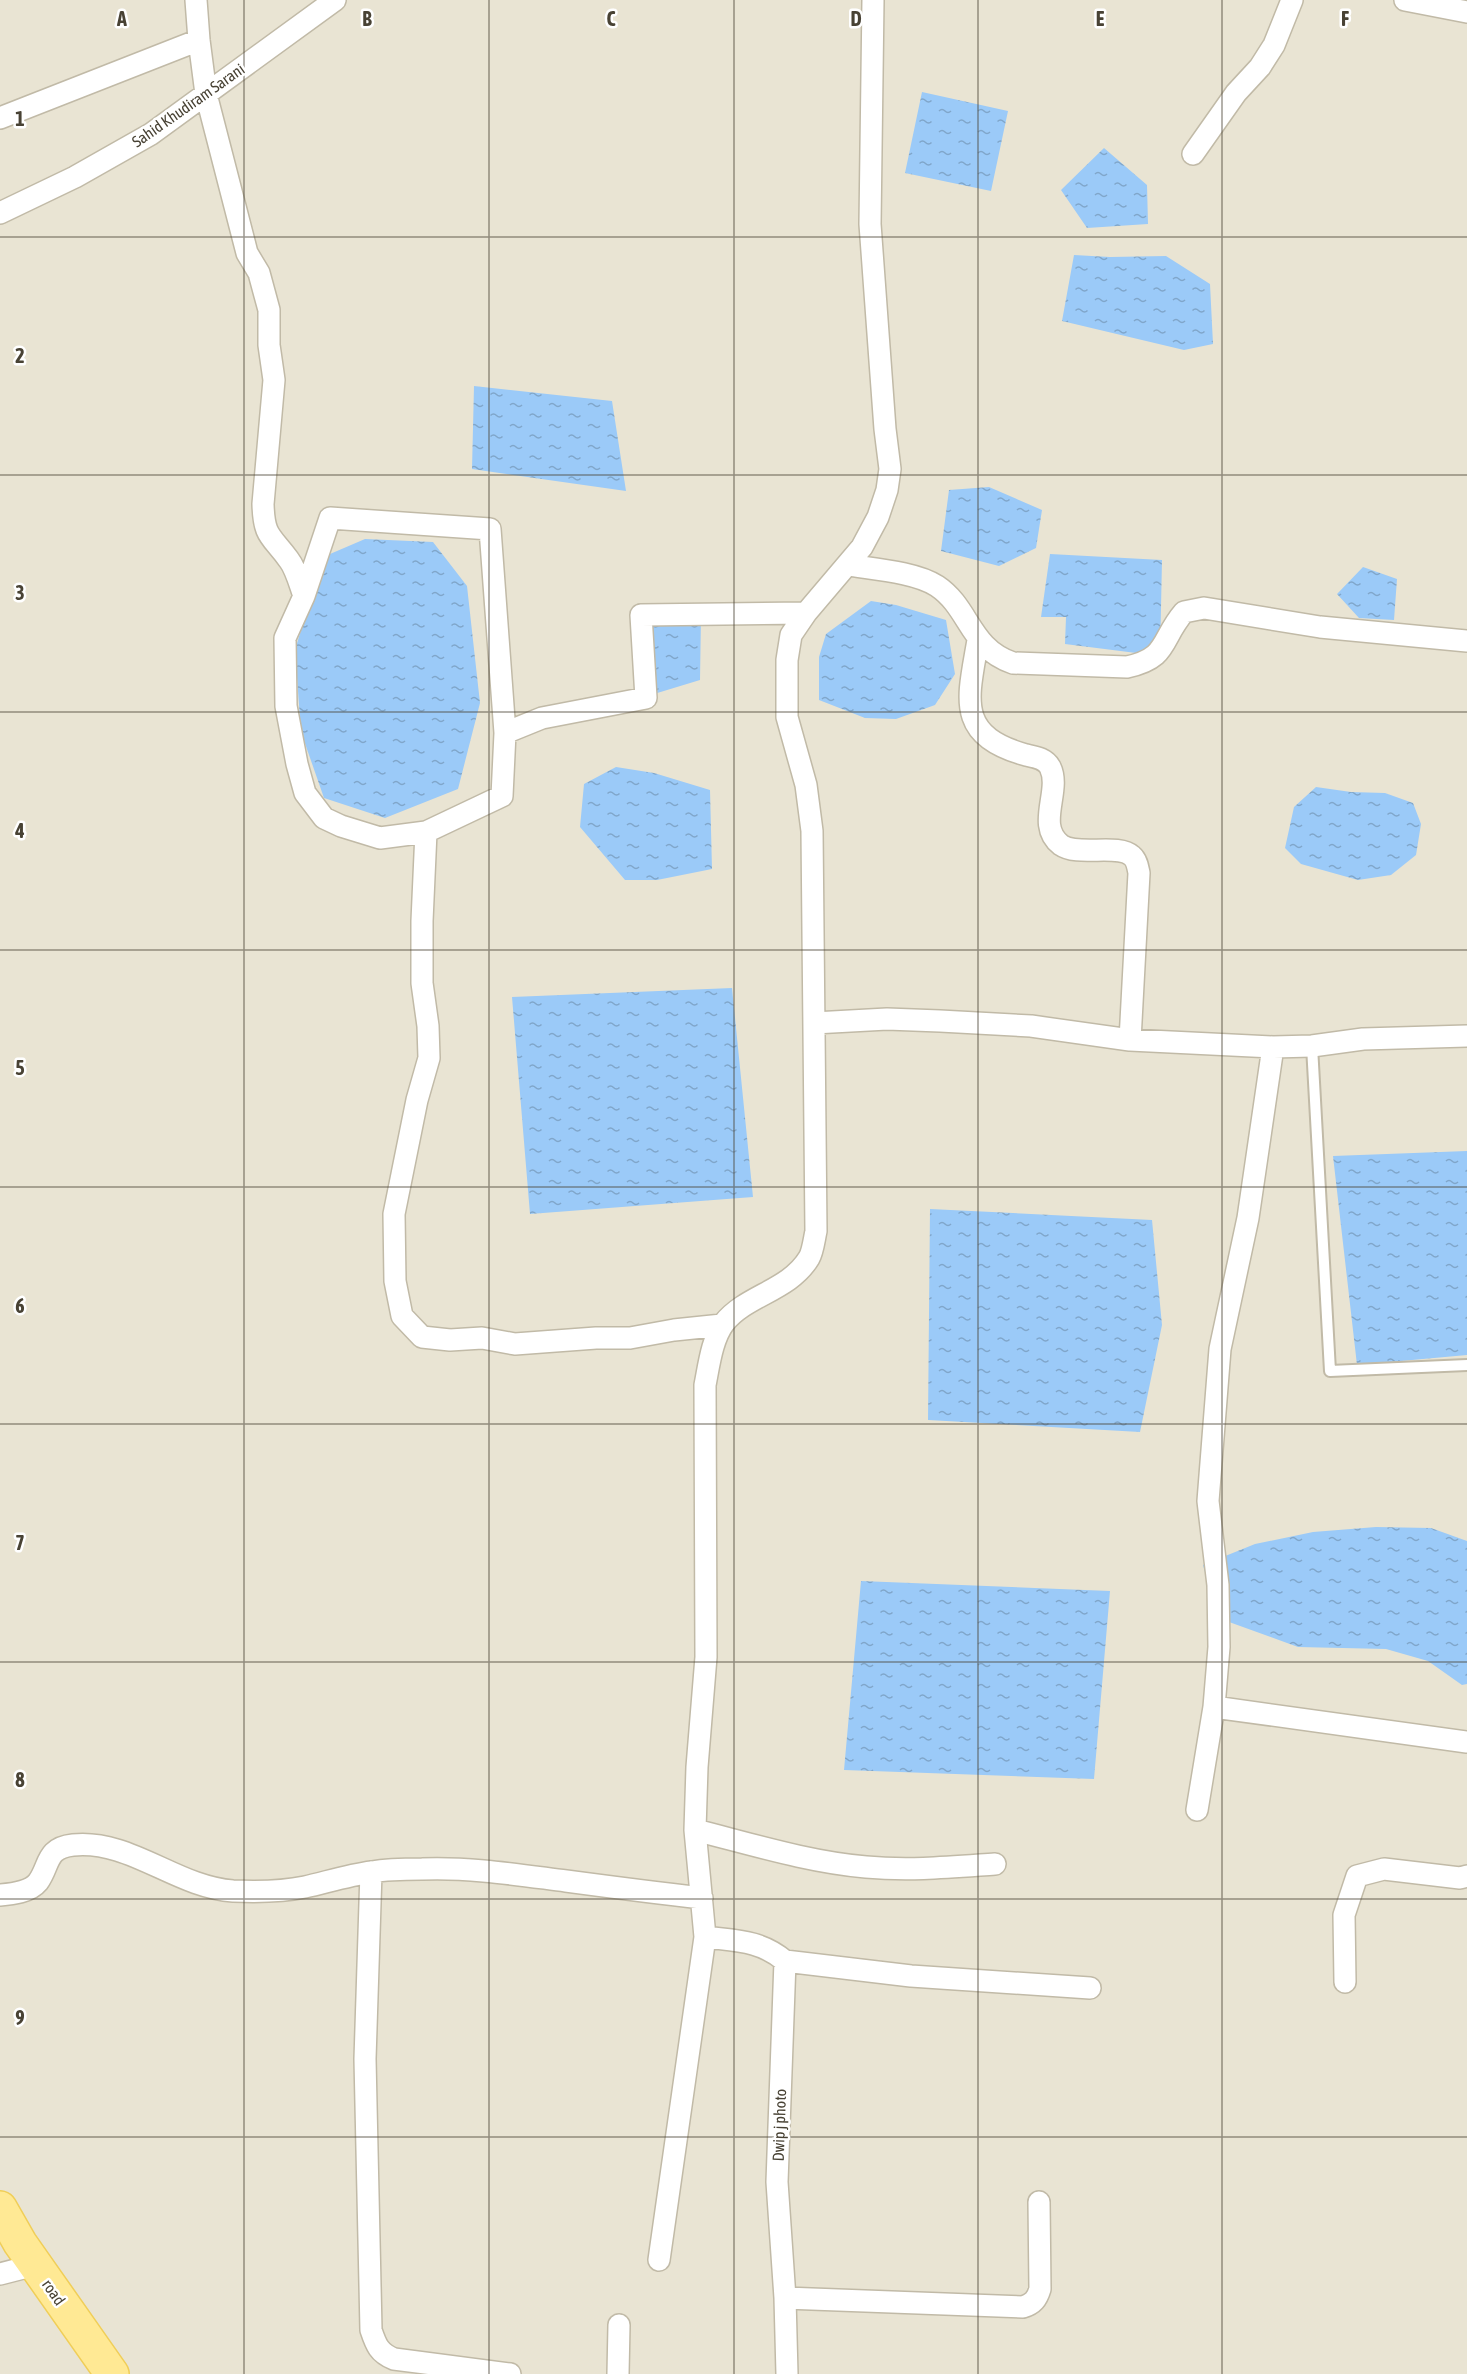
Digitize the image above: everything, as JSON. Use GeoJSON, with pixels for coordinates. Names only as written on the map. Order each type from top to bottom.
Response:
{"type":"FeatureCollection","features":[{"type":"Feature","properties":{"kind":"main road","name":"road"},"geometry":{"type":"LineString","coordinates":[[0,2208],[35,2265],[112,2374]]}},
{"type":"Feature","properties":{"kind":"street"},"geometry":{"type":"LineString","coordinates":[[196,0],[206,94],[247,253],[259,273],[269,310],[269,345],[274,380],[263,521],[271,540],[291,561],[304,596]]}},
{"type":"Feature","properties":{"kind":"street","name":"Sahid Khudiram Sarani"},"geometry":{"type":"LineString","coordinates":[[0,213],[75,177],[151,134],[335,0]]}},
{"type":"Feature","properties":{"kind":"street"},"geometry":{"type":"LineString","coordinates":[[659,2260],[705,1937],[695,1830],[697,1767],[706,1657],[705,1385],[712,1352],[722,1325],[733,1313],[794,1276],[810,1257],[816,1231],[812,831],[806,785],[787,717],[787,660],[791,635],[806,613],[862,547],[878,517],[887,490],[890,469],[870,224],[873,0]]}},
{"type":"Feature","properties":{"kind":"street"},"geometry":{"type":"LineString","coordinates":[[1193,154],[1236,93],[1260,67],[1270,52],[1292,0]]}},
{"type":"Feature","properties":{"kind":"street"},"geometry":{"type":"LineString","coordinates":[[1405,0],[1467,12]]}},
{"type":"Feature","properties":{"kind":"street"},"geometry":{"type":"LineString","coordinates":[[0,118],[199,40]]}},
{"type":"Feature","properties":{"kind":"street"},"geometry":{"type":"LineString","coordinates":[[330,518],[490,530],[505,733],[502,796],[426,832],[380,838],[341,826],[324,818],[305,793],[297,765],[286,706],[285,638],[304,596],[330,518]]}},
{"type":"Feature","properties":{"kind":"street"},"geometry":{"type":"LineString","coordinates":[[848,565],[915,577],[936,586],[960,611],[978,640],[997,657],[1013,663],[1127,667],[1145,663],[1164,647],[1170,632],[1184,612],[1204,608],[1320,627],[1467,641]]}},
{"type":"Feature","properties":{"kind":"street"},"geometry":{"type":"LineString","coordinates":[[505,733],[542,718],[646,698],[641,615],[806,613]]}},
{"type":"Feature","properties":{"kind":"street"},"geometry":{"type":"LineString","coordinates":[[978,640],[969,697],[974,719],[985,737],[1004,748],[1047,762],[1053,776],[1050,828],[1054,838],[1064,847],[1122,852],[1132,856],[1136,862],[1139,873],[1130,1040]]}},
{"type":"Feature","properties":{"kind":"street"},"geometry":{"type":"LineString","coordinates":[[426,832],[422,983],[428,1026],[429,1058],[417,1100],[394,1214],[395,1281],[402,1316],[422,1337],[450,1340],[482,1338],[515,1344],[630,1338],[722,1325]]}},
{"type":"Feature","properties":{"kind":"street"},"geometry":{"type":"LineString","coordinates":[[814,1023],[887,1019],[1031,1026],[1130,1040],[1274,1047],[1312,1046],[1363,1039],[1467,1036]]}},
{"type":"Feature","properties":{"kind":"street"},"geometry":{"type":"LineString","coordinates":[[1197,1810],[1214,1707],[1219,1647],[1218,1585],[1208,1501],[1220,1349],[1248,1218],[1274,1047]]}},
{"type":"Feature","properties":{"kind":"street"},"geometry":{"type":"LineString","coordinates":[[1214,1707],[1467,1742]]}},
{"type":"Feature","properties":{"kind":"street"},"geometry":{"type":"LineString","coordinates":[[695,1830],[800,1857],[865,1867],[924,1870],[995,1864]]}},
{"type":"Feature","properties":{"kind":"street"},"geometry":{"type":"LineString","coordinates":[[0,1895],[24,1891],[37,1883],[47,1860],[57,1851],[70,1845],[93,1845],[114,1848],[167,1872],[229,1891],[267,1892],[303,1887],[371,1872],[423,1868],[494,1871],[702,1898]]}},
{"type":"Feature","properties":{"kind":"street"},"geometry":{"type":"LineString","coordinates":[[1345,1982],[1344,1915],[1357,1876],[1384,1869],[1460,1878],[1467,1876]]}},
{"type":"Feature","properties":{"kind":"street"},"geometry":{"type":"LineString","coordinates":[[371,1872],[365,2059],[371,2330],[376,2345],[384,2355],[394,2359],[510,2374]]}},
{"type":"Feature","properties":{"kind":"street"},"geometry":{"type":"LineString","coordinates":[[705,1937],[759,1944],[785,1961],[911,1976],[1090,1988]]}},
{"type":"Feature","properties":{"kind":"street","name":"Dwip j photo"},"geometry":{"type":"LineString","coordinates":[[785,1961],[777,2182],[785,2298],[787,2374]]}},
{"type":"Feature","properties":{"kind":"street"},"geometry":{"type":"LineString","coordinates":[[785,2298],[1023,2307],[1031,2304],[1038,2297],[1040,2289],[1039,2202]]}},
{"type":"Feature","properties":{"kind":"street"},"geometry":{"type":"LineString","coordinates":[[0,2274],[35,2265]]}},
{"type":"Feature","properties":{"kind":"street"},"geometry":{"type":"LineString","coordinates":[[618,2374],[619,2325]]}},
{"type":"Feature","properties":{"kind":"lane"},"geometry":{"type":"LineString","coordinates":[[1312,1046],[1330,1371],[1467,1365]]}},
{"type":"Feature","properties":{"kind":"shaded area"},"geometry":{"type":"Polygon","coordinates":[[[0,0],[1467,0],[1467,2374],[0,2374],[0,0]]]}},
{"type":"Feature","properties":{"kind":"water"},"geometry":{"type":"Polygon","coordinates":[[[922,92],[1008,111],[991,191],[905,173],[922,92]]]}},
{"type":"Feature","properties":{"kind":"water"},"geometry":{"type":"Polygon","coordinates":[[[1104,148],[1147,185],[1148,224],[1087,228],[1061,190],[1104,148]]]}},
{"type":"Feature","properties":{"kind":"water"},"geometry":{"type":"Polygon","coordinates":[[[1074,255],[1166,256],[1210,284],[1213,344],[1184,350],[1062,321],[1074,255]]]}},
{"type":"Feature","properties":{"kind":"water"},"geometry":{"type":"Polygon","coordinates":[[[474,386],[612,401],[626,491],[472,469],[474,386]]]}},
{"type":"Feature","properties":{"kind":"water"},"geometry":{"type":"Polygon","coordinates":[[[989,487],[1042,510],[1036,548],[999,566],[941,551],[949,490],[989,487]]]}},
{"type":"Feature","properties":{"kind":"water"},"geometry":{"type":"Polygon","coordinates":[[[365,539],[433,542],[467,586],[480,703],[458,789],[385,818],[324,798],[301,732],[295,650],[323,557],[365,539]]]}},
{"type":"Feature","properties":{"kind":"water"},"geometry":{"type":"Polygon","coordinates":[[[1050,554],[1162,560],[1160,656],[1065,644],[1066,617],[1041,617],[1050,554]]]}},
{"type":"Feature","properties":{"kind":"water"},"geometry":{"type":"Polygon","coordinates":[[[1363,567],[1397,579],[1394,620],[1359,618],[1337,594],[1363,567]]]}},
{"type":"Feature","properties":{"kind":"water"},"geometry":{"type":"Polygon","coordinates":[[[871,601],[896,605],[946,620],[955,674],[935,705],[896,719],[865,718],[819,700],[819,657],[826,634],[871,601]]]}},
{"type":"Feature","properties":{"kind":"water"},"geometry":{"type":"Polygon","coordinates":[[[644,614],[701,615],[700,680],[654,694],[644,614]]]}},
{"type":"Feature","properties":{"kind":"water"},"geometry":{"type":"Polygon","coordinates":[[[616,767],[654,773],[710,790],[712,869],[657,880],[625,880],[580,827],[584,784],[616,767]]]}},
{"type":"Feature","properties":{"kind":"water"},"geometry":{"type":"Polygon","coordinates":[[[1316,787],[1351,792],[1385,793],[1413,803],[1421,824],[1416,855],[1391,875],[1358,880],[1301,864],[1285,848],[1294,807],[1316,787]]]}},
{"type":"Feature","properties":{"kind":"water"},"geometry":{"type":"Polygon","coordinates":[[[732,988],[753,1197],[530,1214],[512,997],[732,988]]]}},
{"type":"Feature","properties":{"kind":"water"},"geometry":{"type":"Polygon","coordinates":[[[1467,1151],[1467,1355],[1357,1365],[1333,1156],[1467,1151]]]}},
{"type":"Feature","properties":{"kind":"water"},"geometry":{"type":"Polygon","coordinates":[[[930,1209],[1152,1220],[1162,1325],[1140,1432],[928,1420],[930,1209]]]}},
{"type":"Feature","properties":{"kind":"water"},"geometry":{"type":"Polygon","coordinates":[[[1376,1527],[1431,1528],[1467,1541],[1467,1684],[1462,1685],[1428,1661],[1386,1649],[1298,1647],[1218,1618],[1203,1565],[1255,1544],[1313,1532],[1376,1527]]]}},
{"type":"Feature","properties":{"kind":"water"},"geometry":{"type":"Polygon","coordinates":[[[861,1581],[1110,1591],[1094,1779],[844,1770],[861,1581]]]}}]}
